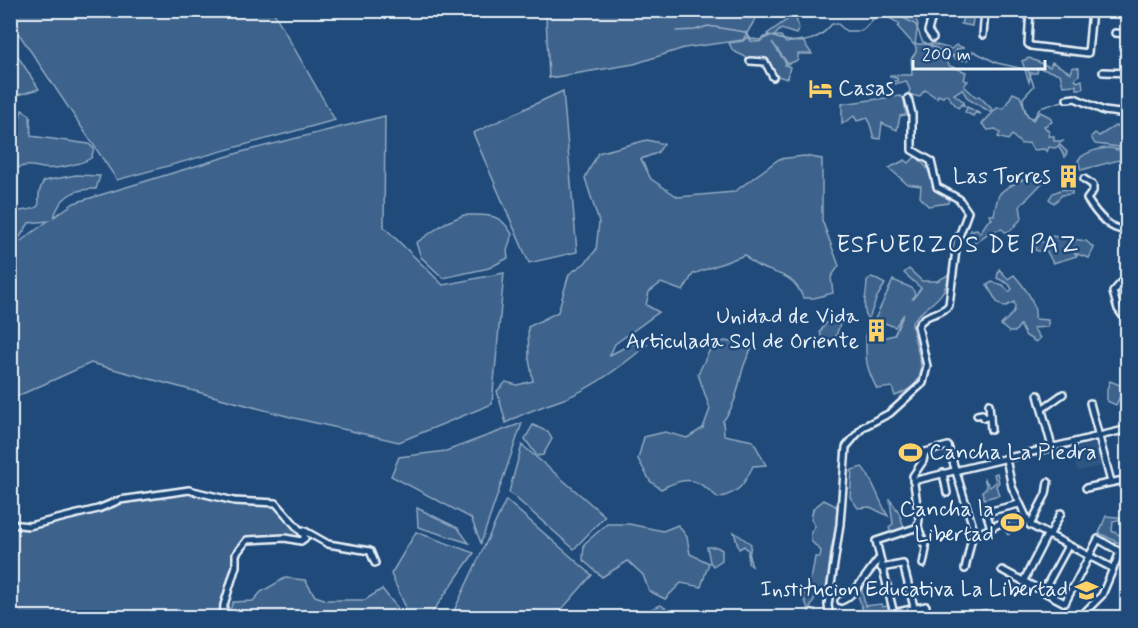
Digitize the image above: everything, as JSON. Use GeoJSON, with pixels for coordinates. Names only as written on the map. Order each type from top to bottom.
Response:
{"type":"FeatureCollection","features":[{"type":"Feature","properties":{"kind":"street"},"geometry":{"type":"LineString","coordinates":[[933,38],[928,31],[934,10]]}},
{"type":"Feature","properties":{"kind":"street"},"geometry":{"type":"LineString","coordinates":[[983,34],[985,10]]}},
{"type":"Feature","properties":{"kind":"street"},"geometry":{"type":"LineString","coordinates":[[1030,10],[1029,44],[1088,53],[1092,11],[1128,14]]}},
{"type":"Feature","properties":{"kind":"street"},"geometry":{"type":"LineString","coordinates":[[1115,33],[1128,34]]}},
{"type":"Feature","properties":{"kind":"street"},"geometry":{"type":"LineString","coordinates":[[750,61],[765,62],[773,77]]}},
{"type":"Feature","properties":{"kind":"street"},"geometry":{"type":"LineString","coordinates":[[1103,72],[1128,73]]}},
{"type":"Feature","properties":{"kind":"street"},"geometry":{"type":"LineString","coordinates":[[830,618],[828,605],[840,523],[846,447],[862,428],[890,412],[923,383],[927,366],[918,326],[927,315],[944,311],[949,305],[957,242],[968,212],[959,199],[938,187],[931,161],[912,150],[912,114],[908,98]]}},
{"type":"Feature","properties":{"kind":"street"},"geometry":{"type":"LineString","coordinates":[[1067,99],[1076,98],[1104,111],[1128,114]]}},
{"type":"Feature","properties":{"kind":"street"},"geometry":{"type":"LineString","coordinates":[[1084,179],[1093,185],[1088,200],[1096,210],[1116,229],[1128,230]]}},
{"type":"Feature","properties":{"kind":"street"},"geometry":{"type":"LineString","coordinates":[[1128,281],[1121,283],[1113,292],[1118,309],[1128,323]]}},
{"type":"Feature","properties":{"kind":"street"},"geometry":{"type":"LineString","coordinates":[[1042,409],[1063,393]]}},
{"type":"Feature","properties":{"kind":"street"},"geometry":{"type":"LineString","coordinates":[[1038,395],[1052,447]]}},
{"type":"Feature","properties":{"kind":"street"},"geometry":{"type":"LineString","coordinates":[[1089,403],[1111,482]]}},
{"type":"Feature","properties":{"kind":"street"},"geometry":{"type":"LineString","coordinates":[[989,404],[988,413],[992,430]]}},
{"type":"Feature","properties":{"kind":"street"},"geometry":{"type":"LineString","coordinates":[[977,415],[982,414],[984,418],[988,413]]}},
{"type":"Feature","properties":{"kind":"street"},"geometry":{"type":"LineString","coordinates":[[913,481],[1128,429]]}},
{"type":"Feature","properties":{"kind":"street"},"geometry":{"type":"LineString","coordinates":[[923,564],[926,549],[918,527],[920,519],[913,481],[927,450],[950,447],[973,527]]}},
{"type":"Feature","properties":{"kind":"street"},"geometry":{"type":"LineString","coordinates":[[1006,459],[1019,504],[1030,525],[1113,568]]}},
{"type":"Feature","properties":{"kind":"street"},"geometry":{"type":"LineString","coordinates":[[943,473],[947,493]]}},
{"type":"Feature","properties":{"kind":"street"},"geometry":{"type":"LineString","coordinates":[[1086,488],[1128,479]]}},
{"type":"Feature","properties":{"kind":"street"},"geometry":{"type":"LineString","coordinates":[[1030,525],[1048,489],[1048,482]]}},
{"type":"Feature","properties":{"kind":"street"},"geometry":{"type":"LineString","coordinates":[[945,486],[960,483]]}},
{"type":"Feature","properties":{"kind":"street"},"geometry":{"type":"LineString","coordinates":[[10,524],[29,526],[98,509],[120,500],[189,490],[234,501],[272,502],[304,535]]}},
{"type":"Feature","properties":{"kind":"street"},"geometry":{"type":"LineString","coordinates":[[990,528],[987,513],[1019,504]]}},
{"type":"Feature","properties":{"kind":"street"},"geometry":{"type":"LineString","coordinates":[[1023,582],[1060,513]]}},
{"type":"Feature","properties":{"kind":"street"},"geometry":{"type":"LineString","coordinates":[[965,569],[970,541],[1005,521]]}},
{"type":"Feature","properties":{"kind":"street"},"geometry":{"type":"LineString","coordinates":[[881,568],[903,564],[920,606],[894,615],[881,568],[876,541],[918,527]]}},
{"type":"Feature","properties":{"kind":"street"},"geometry":{"type":"LineString","coordinates":[[223,618],[224,605],[236,566],[236,554],[243,542],[275,538],[301,541],[305,538],[302,530],[328,544],[370,551],[375,563]]}},
{"type":"Feature","properties":{"kind":"street"},"geometry":{"type":"LineString","coordinates":[[1002,570],[1065,603],[1098,539],[1120,552],[1102,595],[1079,618]]}},
{"type":"Feature","properties":{"kind":"street"},"geometry":{"type":"LineString","coordinates":[[1043,592],[1068,546]]}},
{"type":"Feature","properties":{"kind":"street"},"geometry":{"type":"LineString","coordinates":[[844,600],[879,559]]}},
{"type":"Feature","properties":{"kind":"street"},"geometry":{"type":"LineString","coordinates":[[966,618],[986,614]]}},
{"type":"Feature","properties":{"kind":"street"},"geometry":{"type":"LineString","coordinates":[[952,618],[958,618]]}},
{"type":"Feature","properties":{"kind":"shaded area"},"geometry":{"type":"Polygon","coordinates":[[[554,10],[760,11],[743,40],[684,48],[634,64],[549,78],[546,17],[554,10]]]}},
{"type":"Feature","properties":{"kind":"shaded area"},"geometry":{"type":"Polygon","coordinates":[[[890,10],[912,11],[918,24],[915,44],[933,44],[951,49],[956,45],[964,48],[957,49],[954,56],[942,53],[941,56],[950,66],[966,72],[964,80],[968,81],[964,86],[976,97],[979,96],[994,111],[992,113],[968,99],[962,89],[954,94],[964,102],[958,108],[946,94],[943,97],[938,95],[937,98],[925,90],[919,97],[908,94],[910,90],[906,81],[895,84],[892,81],[897,81],[897,78],[890,77],[890,75],[912,75],[911,59],[916,52],[916,47],[898,27],[900,24],[886,16],[890,10]]]}},
{"type":"Feature","properties":{"kind":"shaded area"},"geometry":{"type":"Polygon","coordinates":[[[10,11],[273,11],[335,120],[117,180],[11,22],[10,11]]]}},
{"type":"Feature","properties":{"kind":"shaded area"},"geometry":{"type":"Polygon","coordinates":[[[782,11],[800,11],[795,15],[799,29],[796,34],[781,29],[774,36],[781,36],[786,43],[802,40],[812,54],[798,54],[798,60],[788,64],[772,42],[786,63],[785,65],[790,67],[787,79],[774,75],[768,63],[750,59],[733,51],[729,43],[743,41],[748,36],[751,41],[759,42],[770,36],[767,34],[788,19],[782,11]]]}},
{"type":"Feature","properties":{"kind":"shaded area"},"geometry":{"type":"Polygon","coordinates":[[[965,11],[974,11],[972,26],[961,24],[965,11]]]}},
{"type":"Feature","properties":{"kind":"shaded area"},"geometry":{"type":"Polygon","coordinates":[[[10,44],[39,89],[10,97],[10,44]]]}},
{"type":"Feature","properties":{"kind":"shaded area"},"geometry":{"type":"Polygon","coordinates":[[[1029,58],[1050,67],[1052,62],[1071,73],[1073,67],[1079,68],[1079,75],[1075,79],[1077,82],[1082,80],[1083,89],[1077,89],[1076,85],[1063,86],[1060,74],[1038,68],[1037,73],[1031,73],[1029,82],[1022,61],[1029,58]]]}},
{"type":"Feature","properties":{"kind":"shaded area"},"geometry":{"type":"Polygon","coordinates":[[[563,91],[577,252],[529,263],[473,133],[563,91]]]}},
{"type":"Feature","properties":{"kind":"shaded area"},"geometry":{"type":"Polygon","coordinates":[[[1013,93],[1020,96],[1028,117],[1033,120],[1040,112],[1050,117],[1052,122],[1044,126],[1049,132],[1048,136],[1054,136],[1054,141],[1063,141],[1059,144],[1067,152],[1065,157],[1058,146],[1049,147],[1047,152],[1044,149],[1033,150],[1029,143],[1021,144],[1012,135],[1008,140],[998,137],[1000,133],[996,129],[988,130],[982,124],[997,108],[1004,108],[1013,93]]]}},
{"type":"Feature","properties":{"kind":"shaded area"},"geometry":{"type":"Polygon","coordinates":[[[900,96],[904,99],[906,115],[900,116],[897,130],[882,123],[880,139],[874,138],[868,118],[857,121],[854,116],[842,124],[842,104],[900,96]]]}},
{"type":"Feature","properties":{"kind":"shaded area"},"geometry":{"type":"Polygon","coordinates":[[[964,105],[981,114],[975,113],[973,116],[965,112],[967,108],[964,105]]]}},
{"type":"Feature","properties":{"kind":"shaded area"},"geometry":{"type":"Polygon","coordinates":[[[22,110],[30,115],[31,136],[89,144],[94,149],[91,158],[61,167],[27,166],[11,171],[11,147],[18,141],[17,127],[22,110]]]}},
{"type":"Feature","properties":{"kind":"shaded area"},"geometry":{"type":"Polygon","coordinates":[[[385,116],[384,227],[443,285],[504,273],[492,404],[399,442],[294,418],[91,363],[11,399],[11,212],[33,209],[37,206],[44,181],[76,175],[100,176],[96,189],[81,190],[69,195],[60,204],[54,217],[74,203],[245,151],[385,116]],[[48,221],[29,223],[14,246],[48,221]]]}},
{"type":"Feature","properties":{"kind":"shaded area"},"geometry":{"type":"Polygon","coordinates":[[[1115,126],[1123,127],[1127,135],[1127,150],[1120,152],[1127,158],[1081,170],[1078,160],[1086,154],[1103,149],[1118,150],[1119,147],[1095,144],[1091,137],[1095,133],[1099,136],[1115,126]]]}},
{"type":"Feature","properties":{"kind":"shaded area"},"geometry":{"type":"Polygon","coordinates":[[[647,140],[664,144],[657,153],[641,159],[651,179],[678,197],[734,192],[779,159],[804,156],[822,159],[822,220],[839,266],[831,277],[833,293],[814,298],[803,298],[791,281],[760,267],[745,255],[693,274],[683,291],[661,283],[649,292],[646,305],[659,312],[615,344],[610,355],[631,344],[647,345],[617,369],[584,390],[506,423],[497,391],[506,382],[517,385],[533,381],[529,359],[528,327],[558,312],[569,274],[585,263],[596,250],[599,222],[585,178],[598,153],[647,140]]]}},
{"type":"Feature","properties":{"kind":"shaded area"},"geometry":{"type":"Polygon","coordinates":[[[916,156],[927,168],[936,189],[949,200],[948,203],[928,206],[920,197],[921,186],[907,184],[889,168],[905,160],[909,163],[916,156]]]}},
{"type":"Feature","properties":{"kind":"shaded area"},"geometry":{"type":"Polygon","coordinates":[[[1044,172],[1045,180],[1020,206],[1022,218],[1010,231],[1005,232],[1002,229],[990,232],[975,243],[973,232],[967,240],[971,230],[977,229],[980,233],[987,222],[992,219],[989,215],[994,215],[999,195],[1006,188],[1044,172]]]}},
{"type":"Feature","properties":{"kind":"shaded area"},"geometry":{"type":"Polygon","coordinates":[[[1063,189],[1072,191],[1072,194],[1062,195],[1054,203],[1049,199],[1053,193],[1063,189]]]}},
{"type":"Feature","properties":{"kind":"shaded area"},"geometry":{"type":"Polygon","coordinates":[[[464,215],[492,216],[503,222],[512,234],[507,251],[508,258],[489,268],[443,278],[421,257],[416,243],[445,223],[464,215]]]}},
{"type":"Feature","properties":{"kind":"shaded area"},"geometry":{"type":"Polygon","coordinates":[[[1051,236],[1086,241],[1094,248],[1089,258],[1074,253],[1077,256],[1053,263],[1046,250],[1042,252],[1035,250],[1035,244],[1039,241],[1052,245],[1051,236]]]}},
{"type":"Feature","properties":{"kind":"shaded area"},"geometry":{"type":"Polygon","coordinates":[[[909,269],[922,281],[937,281],[950,274],[939,297],[912,322],[921,365],[920,374],[917,382],[895,396],[892,387],[877,389],[867,361],[866,332],[874,340],[894,335],[904,314],[895,327],[875,319],[893,280],[912,288],[915,294],[912,300],[921,288],[904,273],[909,269]]]}},
{"type":"Feature","properties":{"kind":"shaded area"},"geometry":{"type":"Polygon","coordinates":[[[999,269],[1008,279],[1014,275],[1026,290],[1034,307],[1035,319],[1048,320],[1048,327],[1033,328],[1040,338],[1036,342],[1026,336],[1020,325],[1015,332],[1009,332],[1001,325],[1012,315],[1015,306],[1014,302],[1004,307],[997,302],[987,285],[992,282],[1003,285],[1009,292],[1012,289],[1009,284],[997,278],[999,269]]]}},
{"type":"Feature","properties":{"kind":"shaded area"},"geometry":{"type":"Polygon","coordinates":[[[872,277],[885,284],[877,297],[868,321],[865,301],[867,281],[872,277]]]}},
{"type":"Feature","properties":{"kind":"shaded area"},"geometry":{"type":"Polygon","coordinates":[[[826,323],[840,324],[836,336],[828,343],[822,340],[820,332],[826,323]]]}},
{"type":"Feature","properties":{"kind":"shaded area"},"geometry":{"type":"Polygon","coordinates":[[[725,341],[753,346],[744,365],[734,402],[723,421],[724,435],[753,441],[766,465],[753,466],[736,491],[718,498],[704,486],[685,480],[661,489],[650,481],[638,459],[644,437],[665,432],[687,438],[703,428],[710,409],[698,374],[712,345],[725,341]]]}},
{"type":"Feature","properties":{"kind":"shaded area"},"geometry":{"type":"Polygon","coordinates":[[[1110,381],[1120,385],[1122,392],[1116,405],[1107,401],[1110,381]]]}},
{"type":"Feature","properties":{"kind":"shaded area"},"geometry":{"type":"Polygon","coordinates":[[[522,423],[481,543],[471,518],[391,476],[399,457],[446,451],[522,423]]]}},
{"type":"Feature","properties":{"kind":"shaded area"},"geometry":{"type":"Polygon","coordinates":[[[533,425],[548,432],[552,439],[543,455],[537,456],[525,439],[533,425]]]}},
{"type":"Feature","properties":{"kind":"shaded area"},"geometry":{"type":"Polygon","coordinates":[[[1096,443],[1103,466],[1077,471],[1072,449],[1096,443]]]}},
{"type":"Feature","properties":{"kind":"shaded area"},"geometry":{"type":"Polygon","coordinates":[[[522,445],[605,516],[574,549],[509,492],[522,445]]]}},
{"type":"Feature","properties":{"kind":"shaded area"},"geometry":{"type":"Polygon","coordinates":[[[862,467],[869,476],[888,516],[870,507],[858,508],[850,497],[852,470],[862,467]]]}},
{"type":"Feature","properties":{"kind":"shaded area"},"geometry":{"type":"Polygon","coordinates":[[[997,473],[999,482],[996,486],[999,495],[984,499],[982,491],[987,488],[984,478],[990,487],[996,482],[994,474],[997,473]]]}},
{"type":"Feature","properties":{"kind":"shaded area"},"geometry":{"type":"Polygon","coordinates":[[[189,490],[234,501],[272,502],[305,538],[247,540],[241,545],[223,617],[11,617],[10,524],[24,527],[106,505],[189,490]]]}},
{"type":"Feature","properties":{"kind":"shaded area"},"geometry":{"type":"Polygon","coordinates":[[[506,500],[592,575],[555,617],[451,617],[506,500]]]}},
{"type":"Feature","properties":{"kind":"shaded area"},"geometry":{"type":"Polygon","coordinates":[[[824,500],[836,506],[839,514],[831,549],[826,595],[817,593],[809,611],[803,596],[812,575],[815,557],[820,557],[821,551],[811,541],[811,532],[815,526],[811,519],[813,509],[824,500]]]}},
{"type":"Feature","properties":{"kind":"shaded area"},"geometry":{"type":"Polygon","coordinates":[[[890,500],[899,512],[905,531],[891,534],[889,527],[893,524],[890,500]]]}},
{"type":"Feature","properties":{"kind":"shaded area"},"geometry":{"type":"Polygon","coordinates":[[[417,508],[458,528],[469,543],[418,527],[417,508]]]}},
{"type":"Feature","properties":{"kind":"shaded area","name":"Cancha la Libertad"},"geometry":{"type":"Polygon","coordinates":[[[1018,513],[1024,521],[1008,535],[1001,525],[1018,513]]]}},
{"type":"Feature","properties":{"kind":"shaded area"},"geometry":{"type":"Polygon","coordinates":[[[1106,516],[1127,518],[1113,521],[1112,531],[1127,539],[1127,547],[1099,533],[1106,516]]]}},
{"type":"Feature","properties":{"kind":"shaded area"},"geometry":{"type":"Polygon","coordinates":[[[607,524],[629,524],[663,531],[678,525],[687,537],[690,554],[709,563],[701,587],[681,583],[665,599],[649,591],[643,575],[628,561],[602,577],[583,560],[584,544],[607,524]]]}},
{"type":"Feature","properties":{"kind":"shaded area"},"geometry":{"type":"Polygon","coordinates":[[[416,532],[474,553],[429,617],[410,617],[391,574],[416,532]]]}},
{"type":"Feature","properties":{"kind":"shaded area"},"geometry":{"type":"Polygon","coordinates":[[[734,532],[751,544],[749,557],[752,566],[748,563],[748,550],[744,546],[739,549],[734,532]]]}},
{"type":"Feature","properties":{"kind":"shaded area"},"geometry":{"type":"Polygon","coordinates":[[[707,547],[717,547],[722,550],[722,560],[713,566],[707,547]]]}},
{"type":"Feature","properties":{"kind":"shaded area"},"geometry":{"type":"Polygon","coordinates":[[[285,578],[305,580],[315,596],[327,600],[365,600],[382,589],[405,617],[228,615],[233,602],[253,601],[261,592],[285,578]]]}},
{"type":"Feature","properties":{"kind":"shaded area"},"geometry":{"type":"Polygon","coordinates":[[[862,590],[865,606],[881,604],[882,607],[888,606],[889,610],[882,612],[881,617],[865,617],[857,592],[862,590]]]}},
{"type":"Feature","properties":{"kind":"shaded area"},"geometry":{"type":"Polygon","coordinates":[[[661,605],[668,610],[667,617],[643,617],[648,610],[661,605]]]}},
{"type":"Feature","properties":{"kind":"waterway"},"geometry":{"type":"LineString","coordinates":[[676,31],[695,30],[708,26],[745,32],[751,39],[760,40],[769,35],[786,41],[803,42],[818,36],[832,24],[838,24],[846,31],[861,31],[877,15],[889,13],[916,25],[922,41],[958,60],[967,60],[973,51],[997,63],[1028,70],[1034,86],[1023,98],[1028,116],[1034,118],[1040,108],[1066,100]]}},
{"type":"Feature","properties":{"kind":"place","name":"Casas"},"geometry":{"type":"Point","coordinates":[820,89]}},
{"type":"Feature","properties":{"kind":"place","name":"Las Torres"},"geometry":{"type":"Point","coordinates":[1069,177]}},
{"type":"Feature","properties":{"kind":"place","name":"Unidad de Vida Articulada Sol de Oriente"},"geometry":{"type":"Point","coordinates":[877,330]}},
{"type":"Feature","properties":{"kind":"place","name":"Cancha La Piedra"},"geometry":{"type":"Point","coordinates":[911,453]}},
{"type":"Feature","properties":{"kind":"place","name":"Cancha la Libertad"},"geometry":{"type":"Point","coordinates":[1012,523]}},
{"type":"Feature","properties":{"kind":"place","name":"Institucion Educativa La Libertad"},"geometry":{"type":"Point","coordinates":[1086,590]}},
{"type":"Feature","properties":{"kind":"district","name":"ESFUERZOS DE PAZ"},"geometry":{"type":"Point","coordinates":[958,245]}}]}
